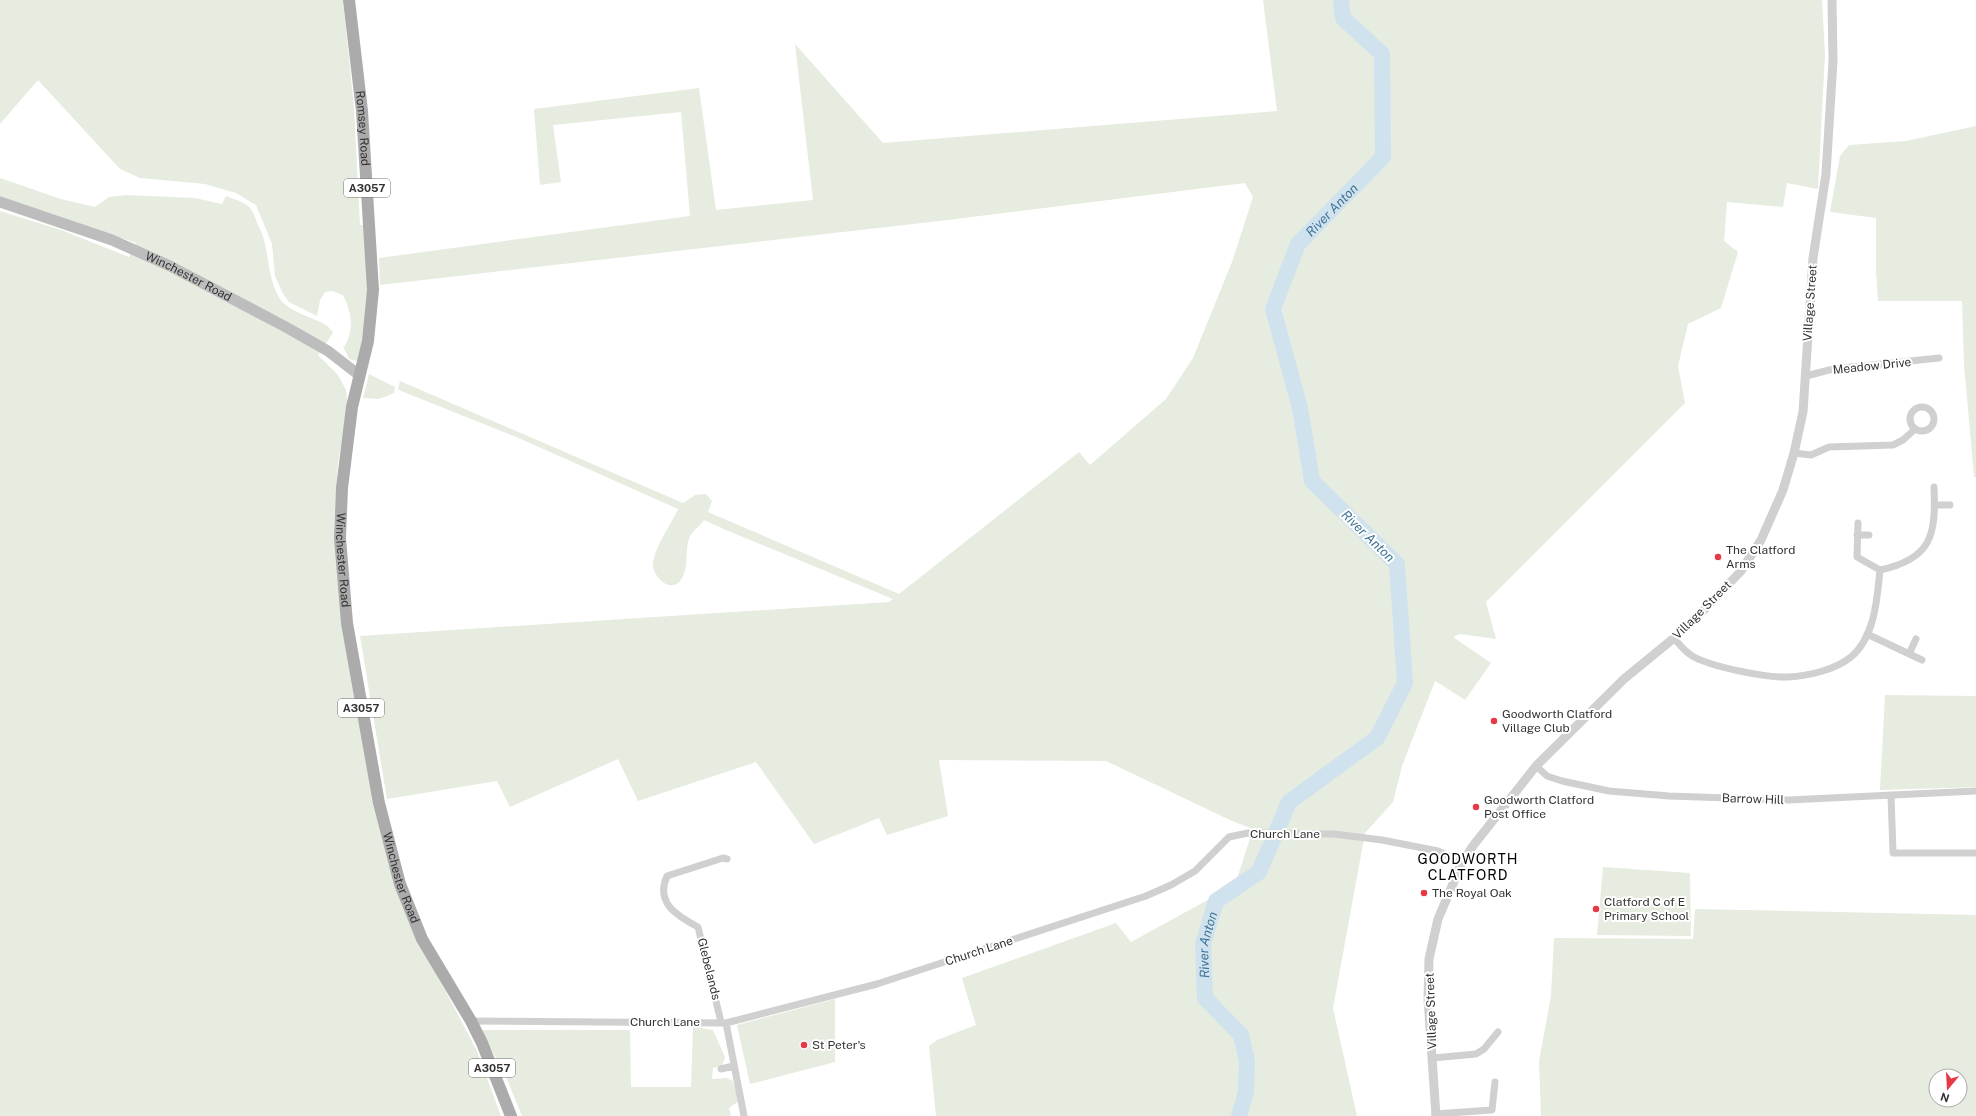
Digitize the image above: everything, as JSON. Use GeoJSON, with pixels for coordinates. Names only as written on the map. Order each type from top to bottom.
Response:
{"type":"FeatureCollection","features":[{"type":"Feature","properties":{"kind":"main road","name":"Romsey Road"},"geometry":{"type":"LineString","coordinates":[[349,0],[362,111],[373,290],[368,341],[359,375]]}},
{"type":"Feature","properties":{"kind":"main road","name":"Winchester Road"},"geometry":{"type":"LineString","coordinates":[[0,202],[112,240],[170,266],[322,347],[359,375],[348,430],[342,488],[340,538],[346,609],[368,746],[386,837],[412,918],[431,956],[471,1021],[487,1054],[511,1116]]}},
{"type":"Feature","properties":{"kind":"street","name":"Village Street"},"geometry":{"type":"LineString","coordinates":[[1435,1115],[1428,1000],[1429,959],[1438,919],[1461,865],[1472,847],[1536,766],[1624,679],[1674,638],[1718,596],[1741,571],[1754,553],[1776,508],[1794,453],[1803,412],[1813,258],[1827,161],[1833,31],[1832,0]]}},
{"type":"Feature","properties":{"kind":"street","name":"Meadow Drive"},"geometry":{"type":"LineString","coordinates":[[1806,376],[1833,369],[1939,358]]}},
{"type":"Feature","properties":{"kind":"street"},"geometry":{"type":"LineString","coordinates":[[1794,453],[1811,455],[1829,447],[1893,445],[1903,440],[1915,429]]}},
{"type":"Feature","properties":{"kind":"street"},"geometry":{"type":"LineString","coordinates":[[1858,522],[1857,557],[1880,570],[1901,565],[1912,560],[1922,551],[1930,537],[1935,505],[1934,487]]}},
{"type":"Feature","properties":{"kind":"street"},"geometry":{"type":"LineString","coordinates":[[1935,505],[1950,504]]}},
{"type":"Feature","properties":{"kind":"street"},"geometry":{"type":"LineString","coordinates":[[1857,535],[1869,535]]}},
{"type":"Feature","properties":{"kind":"street"},"geometry":{"type":"LineString","coordinates":[[1674,638],[1685,651],[1700,660],[1745,672],[1788,677],[1824,671],[1851,657],[1867,634],[1876,605],[1880,570]]}},
{"type":"Feature","properties":{"kind":"street"},"geometry":{"type":"LineString","coordinates":[[1867,634],[1922,660]]}},
{"type":"Feature","properties":{"kind":"street"},"geometry":{"type":"LineString","coordinates":[[1909,654],[1916,639]]}},
{"type":"Feature","properties":{"kind":"street","name":"Barrow Hill"},"geometry":{"type":"LineString","coordinates":[[1536,766],[1553,778],[1610,791],[1669,796],[1788,800],[1976,791]]}},
{"type":"Feature","properties":{"kind":"street"},"geometry":{"type":"LineString","coordinates":[[1891,795],[1893,853],[1976,853]]}},
{"type":"Feature","properties":{"kind":"street","name":"Church Lane"},"geometry":{"type":"LineString","coordinates":[[471,1021],[724,1023],[878,984],[1146,896],[1171,885],[1195,871],[1229,837],[1248,833],[1289,835],[1334,834],[1410,845],[1438,851],[1449,856],[1461,865]]}},
{"type":"Feature","properties":{"kind":"street","name":"Glebelands"},"geometry":{"type":"LineString","coordinates":[[726,859],[667,876],[662,887],[667,905],[682,918],[698,927],[724,1023],[744,1116]]}},
{"type":"Feature","properties":{"kind":"street"},"geometry":{"type":"LineString","coordinates":[[1432,1058],[1476,1054],[1484,1049],[1498,1032]]}},
{"type":"Feature","properties":{"kind":"street"},"geometry":{"type":"LineString","coordinates":[[721,1069],[733,1066]]}},
{"type":"Feature","properties":{"kind":"street"},"geometry":{"type":"LineString","coordinates":[[1435,1115],[1492,1110],[1494,1082]]}},
{"type":"Feature","properties":{"kind":"shaded area"},"geometry":{"type":"Polygon","coordinates":[[[0,0],[343,0],[354,108],[360,225],[365,225],[369,299],[365,329],[357,361],[349,359],[343,346],[345,346],[350,333],[351,320],[343,295],[332,291],[325,292],[320,300],[317,316],[289,302],[282,292],[275,276],[272,244],[256,205],[236,193],[205,184],[140,178],[120,169],[38,80],[0,124],[0,0]]]}},
{"type":"Feature","properties":{"kind":"shaded area"},"geometry":{"type":"Polygon","coordinates":[[[1263,0],[1822,0],[1825,54],[1818,189],[1787,183],[1783,207],[1727,202],[1724,241],[1738,252],[1721,308],[1688,324],[1678,366],[1685,403],[1486,602],[1496,639],[1460,634],[1453,637],[1491,663],[1465,700],[1426,675],[1435,681],[1402,766],[1393,802],[1365,833],[1333,1008],[1357,1116],[936,1116],[929,1046],[937,1040],[976,1025],[962,978],[1116,923],[1131,942],[1235,885],[1253,829],[1232,821],[1106,761],[939,760],[948,816],[887,835],[879,818],[814,844],[756,762],[638,801],[618,759],[510,807],[497,781],[387,799],[360,636],[889,602],[893,599],[704,520],[693,531],[688,541],[686,565],[683,576],[676,584],[667,584],[658,577],[653,567],[653,562],[661,541],[678,509],[521,439],[401,391],[398,389],[400,381],[683,503],[695,495],[706,494],[712,501],[708,512],[899,594],[1079,452],[1090,465],[1166,399],[1193,358],[1232,262],[1253,197],[1245,183],[939,221],[380,285],[379,258],[690,216],[681,112],[553,125],[561,182],[540,185],[534,109],[699,88],[716,210],[813,200],[795,44],[883,143],[1277,111],[1263,0]]]}},
{"type":"Feature","properties":{"kind":"shaded area"},"geometry":{"type":"Polygon","coordinates":[[[1976,126],[1976,477],[1974,477],[1964,364],[1962,301],[1878,301],[1876,271],[1876,218],[1830,212],[1840,156],[1849,145],[1906,141],[1976,126]]]}},
{"type":"Feature","properties":{"kind":"shaded area"},"geometry":{"type":"Polygon","coordinates":[[[0,178],[61,199],[95,207],[109,197],[126,195],[195,198],[222,204],[226,196],[240,201],[248,206],[254,214],[262,233],[271,278],[280,299],[293,310],[324,324],[330,328],[333,333],[318,355],[338,375],[346,390],[348,405],[338,463],[334,524],[344,621],[382,834],[406,916],[477,1051],[501,1116],[0,1116],[0,211],[61,230],[129,257],[136,243],[53,214],[0,198],[0,178]]]}},
{"type":"Feature","properties":{"kind":"shaded area"},"geometry":{"type":"Polygon","coordinates":[[[369,374],[395,387],[394,393],[379,399],[363,398],[369,374]]]}},
{"type":"Feature","properties":{"kind":"shaded area"},"geometry":{"type":"Polygon","coordinates":[[[1885,695],[1976,696],[1976,787],[1880,790],[1885,695]]]}},
{"type":"Feature","properties":{"kind":"shaded area"},"geometry":{"type":"Polygon","coordinates":[[[1603,867],[1690,873],[1691,936],[1597,935],[1603,867]]]}},
{"type":"Feature","properties":{"kind":"shaded area"},"geometry":{"type":"Polygon","coordinates":[[[1695,909],[1976,915],[1976,1116],[1541,1116],[1539,1061],[1551,996],[1554,938],[1693,939],[1695,909]]]}},
{"type":"Feature","properties":{"kind":"shaded area"},"geometry":{"type":"Polygon","coordinates":[[[835,999],[835,1062],[750,1084],[737,1025],[835,999]]]}},
{"type":"Feature","properties":{"kind":"shaded area"},"geometry":{"type":"Polygon","coordinates":[[[693,1027],[713,1030],[725,1057],[722,1066],[713,1068],[712,1079],[727,1078],[733,1081],[739,1101],[729,1108],[731,1116],[522,1116],[507,1079],[481,1030],[630,1030],[631,1087],[691,1087],[693,1027]]]}},
{"type":"Feature","properties":{"kind":"waterway","name":"River Anton"},"geometry":{"type":"LineString","coordinates":[[1239,1116],[1246,1092],[1247,1061],[1241,1035],[1205,998],[1203,944],[1216,901],[1259,872],[1289,802],[1377,738],[1405,683],[1397,564],[1312,481],[1300,408],[1273,309],[1298,244],[1383,157],[1382,54],[1343,18],[1341,0]]}},
{"type":"Feature","properties":{"kind":"place","name":"The Clatford Arms"},"geometry":{"type":"Point","coordinates":[1718,557]}},
{"type":"Feature","properties":{"kind":"place","name":"Goodworth Clatford Village Club"},"geometry":{"type":"Point","coordinates":[1494,721]}},
{"type":"Feature","properties":{"kind":"place","name":"Goodworth Clatford Post Office"},"geometry":{"type":"Point","coordinates":[1476,807]}},
{"type":"Feature","properties":{"kind":"place","name":"The Royal Oak"},"geometry":{"type":"Point","coordinates":[1424,893]}},
{"type":"Feature","properties":{"kind":"place","name":"Clatford C of E Primary School"},"geometry":{"type":"Point","coordinates":[1596,909]}},
{"type":"Feature","properties":{"kind":"place","name":"St Peter's"},"geometry":{"type":"Point","coordinates":[804,1045]}},
{"type":"Feature","properties":{"kind":"district","name":"GOODWORTH CLATFORD"},"geometry":{"type":"Point","coordinates":[1468,868]}}]}
